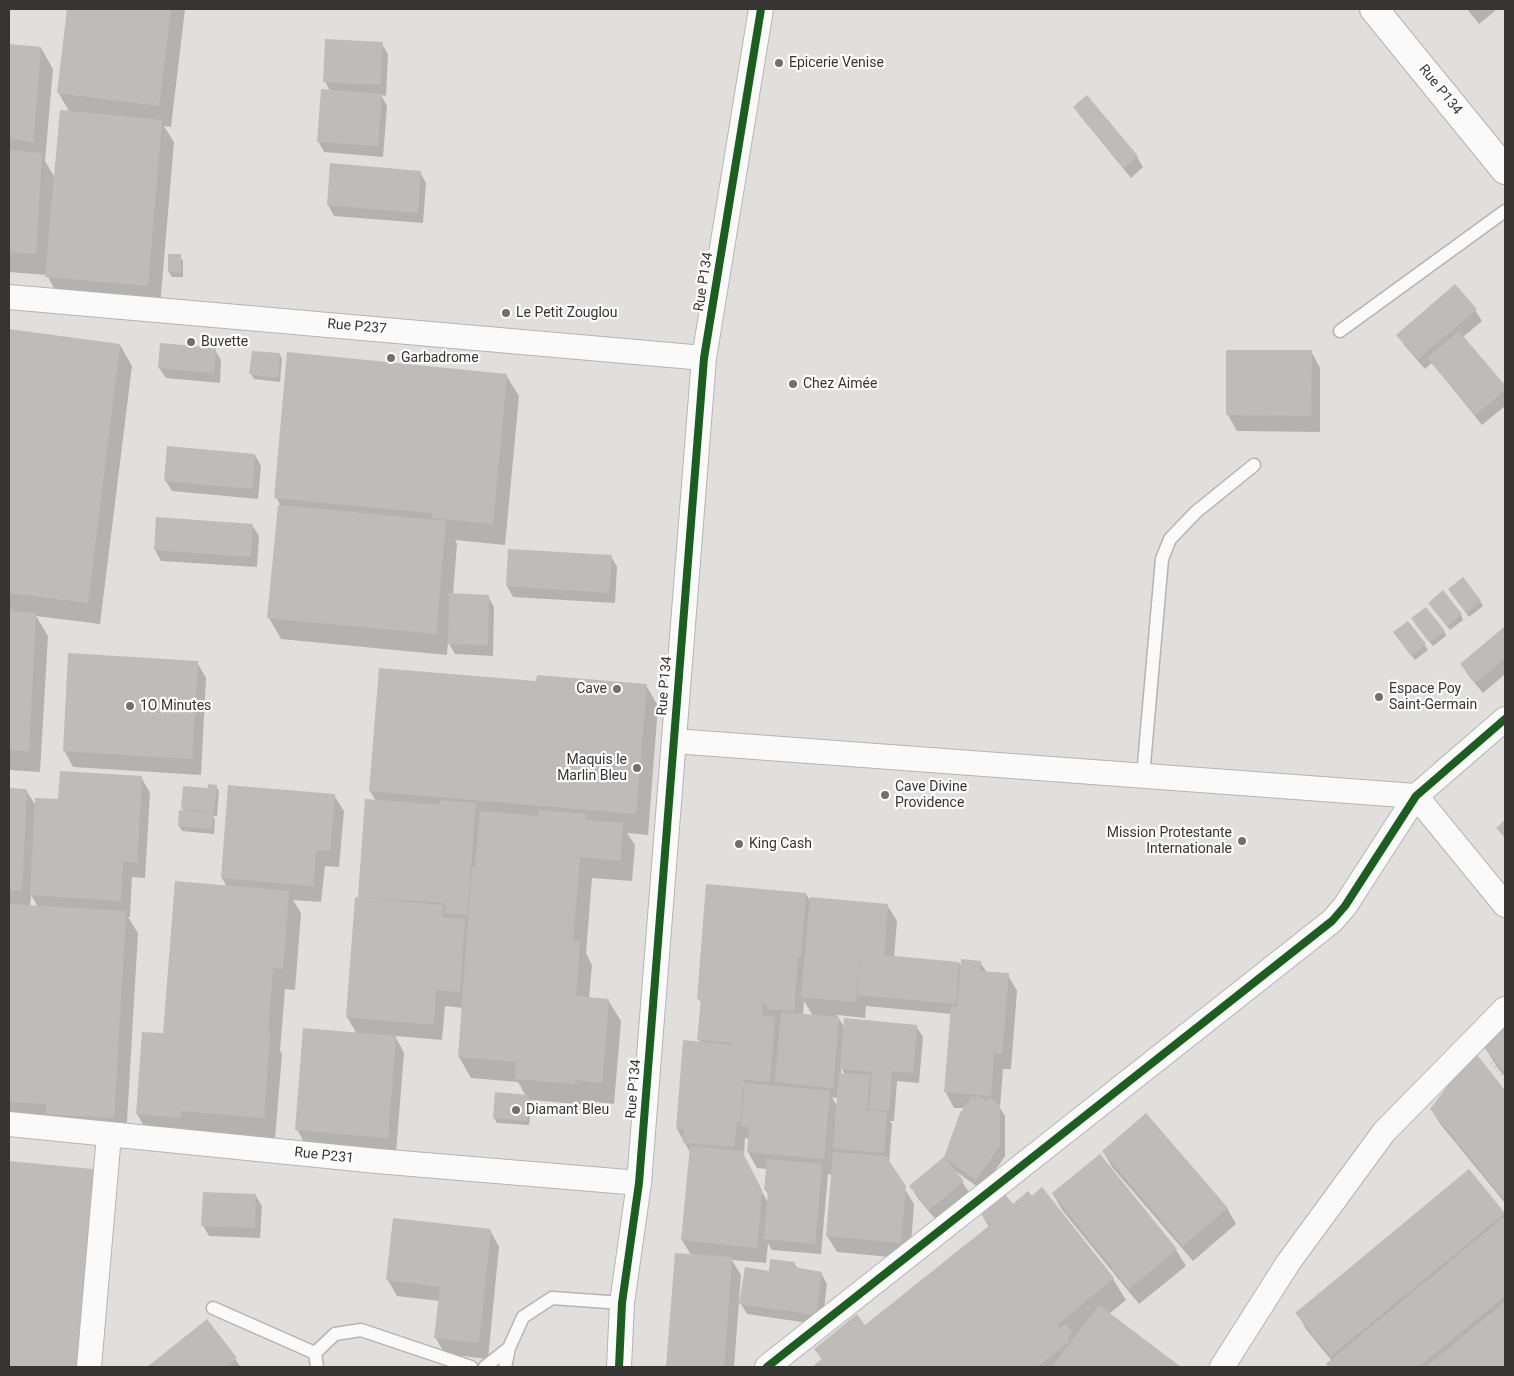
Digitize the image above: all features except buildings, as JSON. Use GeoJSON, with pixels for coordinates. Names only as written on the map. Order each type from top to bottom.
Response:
{"type":"FeatureCollection","features":[{"type":"Feature","properties":{"kind":"street","name":"Rue P134"},"geometry":{"type":"LineString","coordinates":[[619,1367],[622,1303],[639,1183],[704,358],[761,9]]}},
{"type":"Feature","properties":{"kind":"street","name":"Rue P134"},"geometry":{"type":"LineString","coordinates":[[1374,9],[1505,170]]}},
{"type":"Feature","properties":{"kind":"street","name":"Rue P237"},"geometry":{"type":"LineString","coordinates":[[9,297],[704,358]]}},
{"type":"Feature","properties":{"kind":"street"},"geometry":{"type":"LineString","coordinates":[[767,1367],[1332,921],[1345,906],[1416,796],[1505,720]]}},
{"type":"Feature","properties":{"kind":"street"},"geometry":{"type":"LineString","coordinates":[[674,741],[1416,796],[1505,905]]}},
{"type":"Feature","properties":{"kind":"street"},"geometry":{"type":"LineString","coordinates":[[1222,1367],[1288,1263],[1384,1132],[1505,1009]]}},
{"type":"Feature","properties":{"kind":"street","name":"Rue P231"},"geometry":{"type":"LineString","coordinates":[[9,1124],[377,1161],[639,1183]]}},
{"type":"Feature","properties":{"kind":"street"},"geometry":{"type":"LineString","coordinates":[[89,1367],[109,1134]]}},
{"type":"Feature","properties":{"kind":"lane"},"geometry":{"type":"LineString","coordinates":[[1340,331],[1505,211]]}},
{"type":"Feature","properties":{"kind":"lane"},"geometry":{"type":"LineString","coordinates":[[1143,776],[1162,559],[1170,539],[1196,512],[1254,465]]}},
{"type":"Feature","properties":{"kind":"lane"},"geometry":{"type":"LineString","coordinates":[[505,1367],[509,1348],[523,1317],[552,1298],[622,1303]]}},
{"type":"Feature","properties":{"kind":"lane"},"geometry":{"type":"LineString","coordinates":[[213,1308],[316,1353]]}},
{"type":"Feature","properties":{"kind":"lane"},"geometry":{"type":"LineString","coordinates":[[317,1367],[316,1353],[335,1334],[361,1330],[471,1367]]}},
{"type":"Feature","properties":{"kind":"lane"},"geometry":{"type":"LineString","coordinates":[[485,1367],[509,1348]]}},
{"type":"Feature","properties":{"kind":"cycle path"},"geometry":{"type":"LineString","coordinates":[[619,1367],[622,1303],[639,1183],[704,358],[761,9]]}},
{"type":"Feature","properties":{"kind":"cycle path"},"geometry":{"type":"LineString","coordinates":[[767,1367],[1332,921],[1345,906],[1416,796],[1505,719]]}},
{"type":"Feature","properties":{"kind":"place","name":"Epicerie Venise"},"geometry":{"type":"Point","coordinates":[779,63]}},
{"type":"Feature","properties":{"kind":"place","name":"Le Petit Zouglou"},"geometry":{"type":"Point","coordinates":[506,313]}},
{"type":"Feature","properties":{"kind":"place","name":"Buvette"},"geometry":{"type":"Point","coordinates":[191,342]}},
{"type":"Feature","properties":{"kind":"place","name":"Garbadrome"},"geometry":{"type":"Point","coordinates":[391,358]}},
{"type":"Feature","properties":{"kind":"place","name":"Chez Aimée"},"geometry":{"type":"Point","coordinates":[793,384]}},
{"type":"Feature","properties":{"kind":"place","name":"Cave"},"geometry":{"type":"Point","coordinates":[617,689]}},
{"type":"Feature","properties":{"kind":"place","name":"Espace Poy Saint-Germain"},"geometry":{"type":"Point","coordinates":[1379,697]}},
{"type":"Feature","properties":{"kind":"place","name":"1O Minutes"},"geometry":{"type":"Point","coordinates":[130,706]}},
{"type":"Feature","properties":{"kind":"place","name":"Maquis le Marlin Bleu"},"geometry":{"type":"Point","coordinates":[637,768]}},
{"type":"Feature","properties":{"kind":"place","name":"Cave Divine Providence"},"geometry":{"type":"Point","coordinates":[885,795]}},
{"type":"Feature","properties":{"kind":"place","name":"Mission Protestante Internationale"},"geometry":{"type":"Point","coordinates":[1242,841]}},
{"type":"Feature","properties":{"kind":"place","name":"King Cash"},"geometry":{"type":"Point","coordinates":[739,844]}},
{"type":"Feature","properties":{"kind":"place","name":"Diamant Bleu"},"geometry":{"type":"Point","coordinates":[516,1110]}}]}
